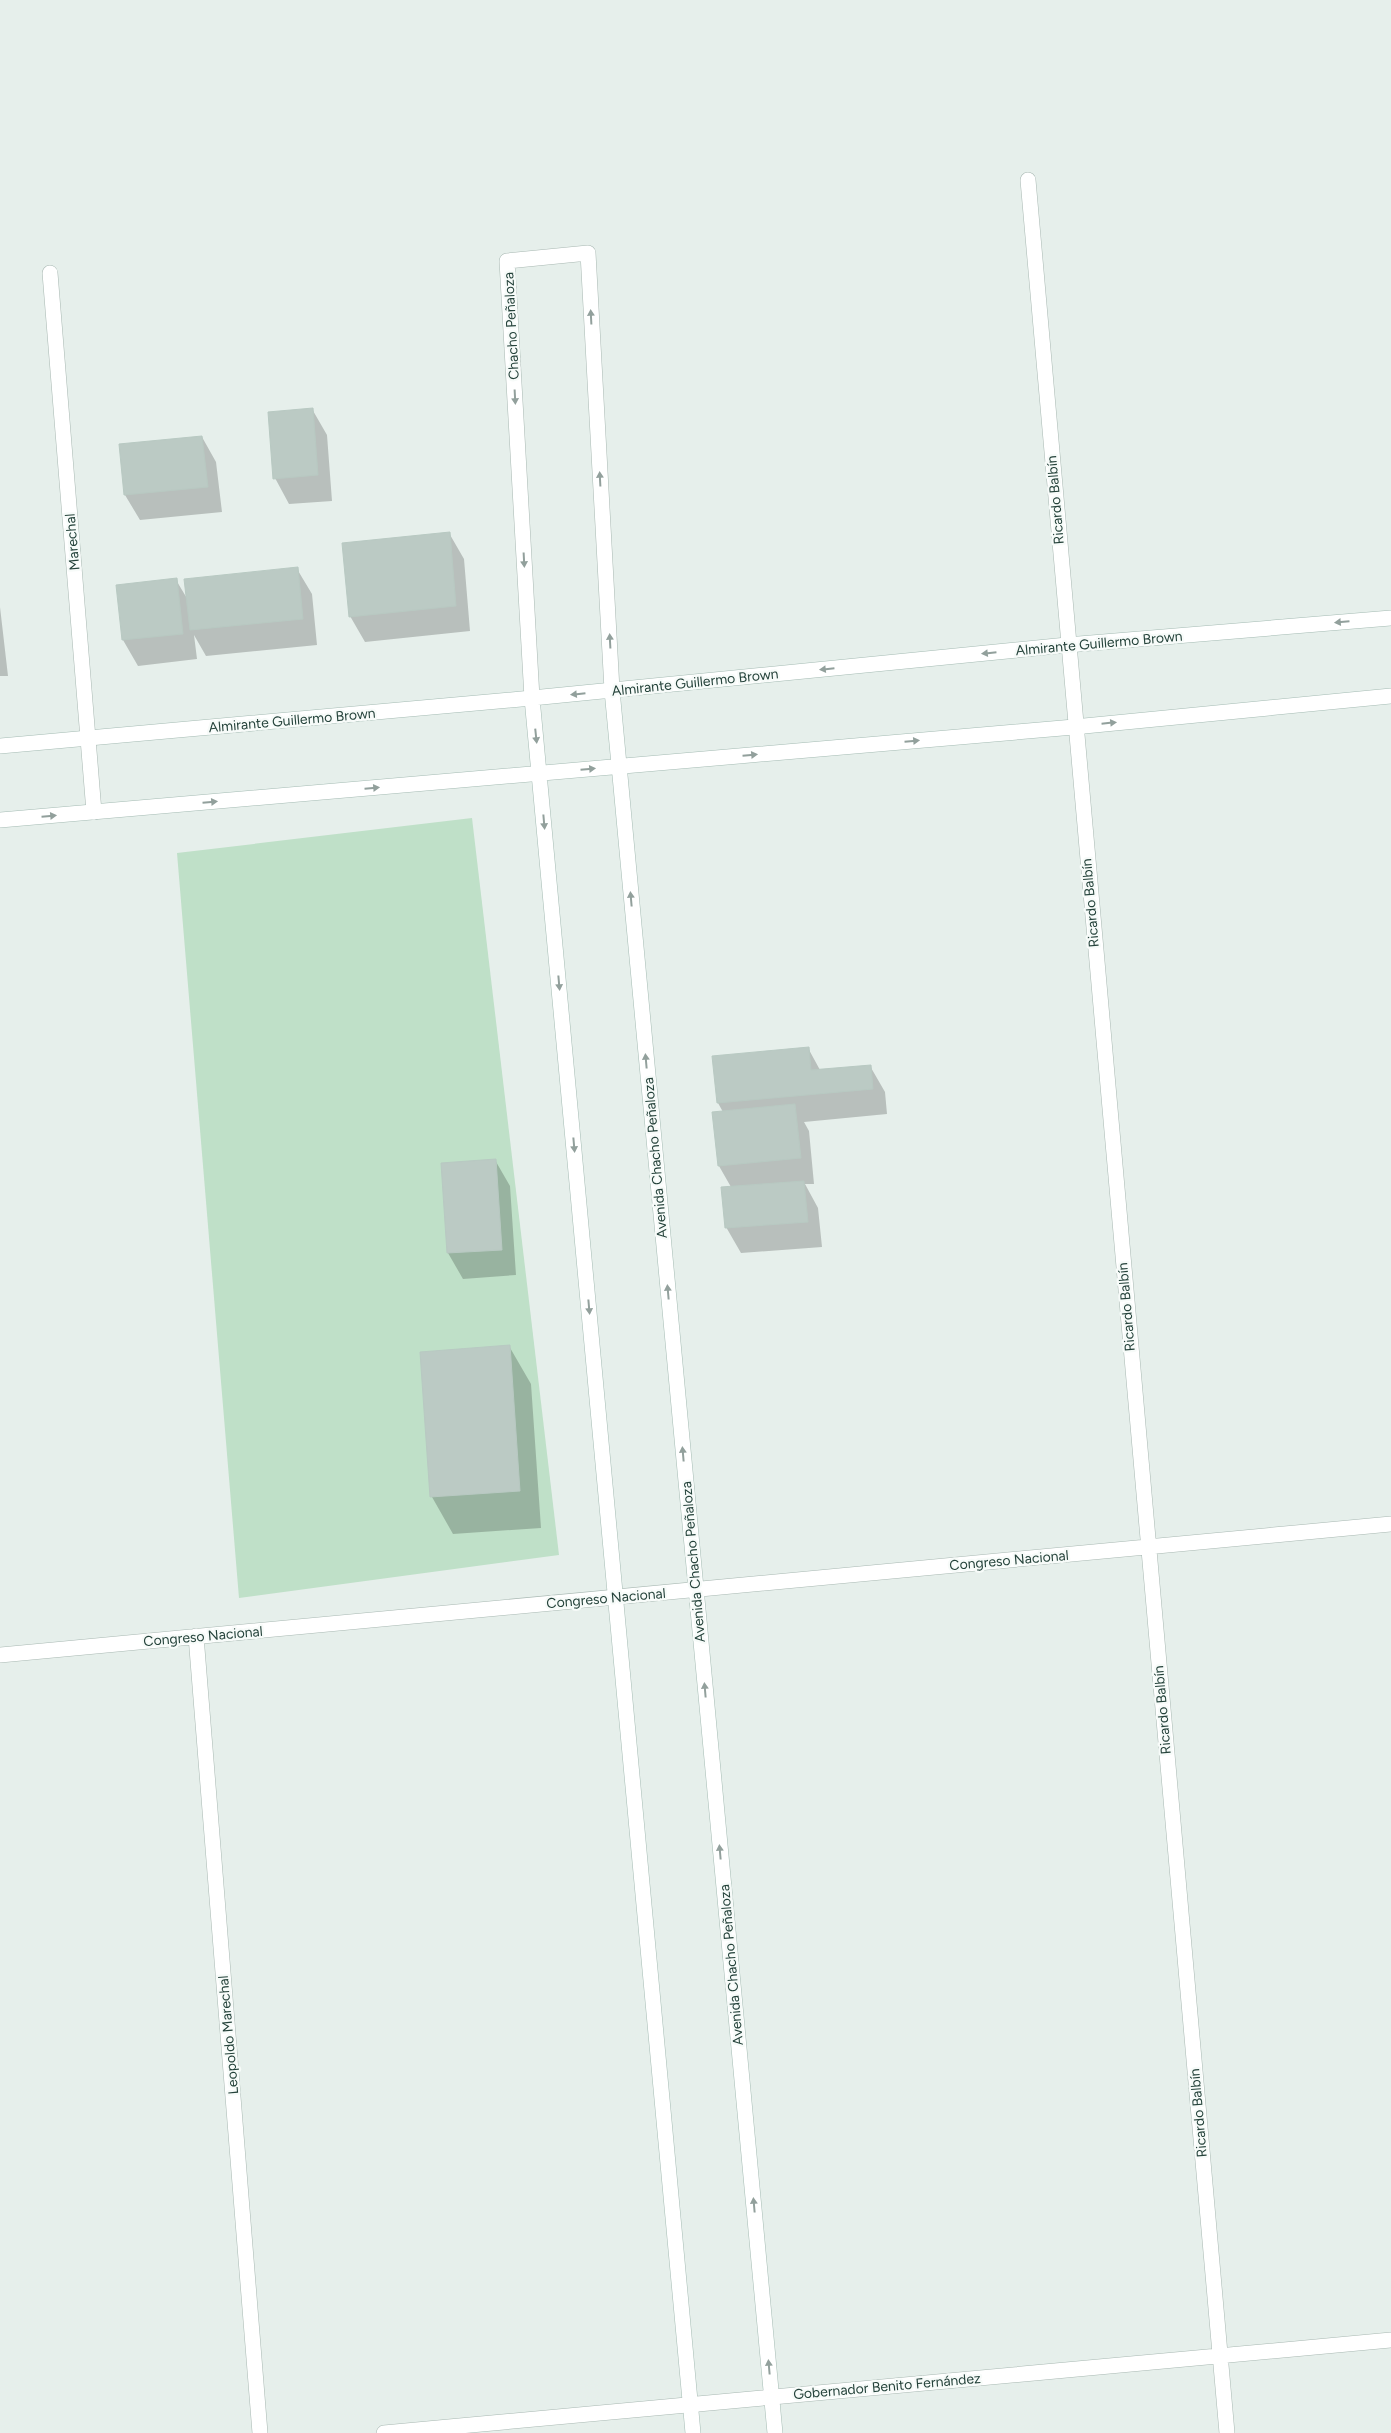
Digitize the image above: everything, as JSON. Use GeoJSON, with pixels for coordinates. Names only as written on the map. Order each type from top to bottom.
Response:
{"type":"FeatureCollection","features":[{"type":"Feature","properties":{"kind":"street","name":"Ricardo Balbín"},"geometry":{"type":"LineString","coordinates":[[1028,180],[1074,727],[1227,2433]]}},
{"type":"Feature","properties":{"kind":"street","name":"Chacho Peñaloza"},"geometry":{"type":"LineString","coordinates":[[532,698],[507,261],[588,253],[612,690]]}},
{"type":"Feature","properties":{"kind":"street","name":"Marechal"},"geometry":{"type":"LineString","coordinates":[[50,273],[94,812]]}},
{"type":"Feature","properties":{"kind":"street","name":"Almirante Guillermo Brown"},"geometry":{"type":"LineString","coordinates":[[0,746],[87,740],[532,698],[1067,645],[1391,618]]}},
{"type":"Feature","properties":{"kind":"street","name":"Avenida Chacho Peñaloza"},"geometry":{"type":"LineString","coordinates":[[612,690],[775,2433]]}},
{"type":"Feature","properties":{"kind":"street"},"geometry":{"type":"LineString","coordinates":[[0,820],[1074,727],[1391,696]]}},
{"type":"Feature","properties":{"kind":"street"},"geometry":{"type":"LineString","coordinates":[[532,698],[693,2433]]}},
{"type":"Feature","properties":{"kind":"street","name":"Congreso Nacional"},"geometry":{"type":"LineString","coordinates":[[0,1655],[1391,1524]]}},
{"type":"Feature","properties":{"kind":"street","name":"Leopoldo Marechal"},"geometry":{"type":"LineString","coordinates":[[196,1636],[260,2433]]}},
{"type":"Feature","properties":{"kind":"street","name":"Gobernador Benito Fernández"},"geometry":{"type":"LineString","coordinates":[[384,2433],[1391,2340]]}},
{"type":"Feature","properties":{"kind":"green space"},"geometry":{"type":"Polygon","coordinates":[[[472,818],[559,1555],[239,1598],[177,853],[472,818]]]}},
{"type":"Feature","properties":{"kind":"building"},"geometry":{"type":"Polygon","coordinates":[[[313,408],[318,475],[273,479],[268,412],[313,408]]]}},
{"type":"Feature","properties":{"kind":"building"},"geometry":{"type":"Polygon","coordinates":[[[202,436],[208,487],[124,495],[119,444],[202,436]]]}},
{"type":"Feature","properties":{"kind":"building"},"geometry":{"type":"Polygon","coordinates":[[[450,532],[456,606],[349,617],[342,543],[450,532]]]}},
{"type":"Feature","properties":{"kind":"building"},"geometry":{"type":"Polygon","coordinates":[[[298,567],[303,619],[190,630],[184,579],[298,567]]]}},
{"type":"Feature","properties":{"kind":"building"},"geometry":{"type":"Polygon","coordinates":[[[177,578],[183,634],[122,640],[116,585],[177,578]]]}},
{"type":"Feature","properties":{"kind":"building"},"geometry":{"type":"Polygon","coordinates":[[[809,1047],[811,1070],[871,1065],[873,1089],[717,1103],[712,1056],[809,1047]]]}},
{"type":"Feature","properties":{"kind":"building"},"geometry":{"type":"Polygon","coordinates":[[[795,1104],[801,1158],[718,1166],[712,1112],[795,1104]]]}},
{"type":"Feature","properties":{"kind":"building"},"geometry":{"type":"Polygon","coordinates":[[[496,1159],[502,1250],[447,1253],[441,1163],[496,1159]]]}},
{"type":"Feature","properties":{"kind":"building"},"geometry":{"type":"Polygon","coordinates":[[[804,1181],[808,1222],[725,1228],[721,1187],[804,1181]]]}},
{"type":"Feature","properties":{"kind":"building"},"geometry":{"type":"Polygon","coordinates":[[[510,1345],[520,1491],[430,1497],[420,1352],[510,1345]]]}}]}
